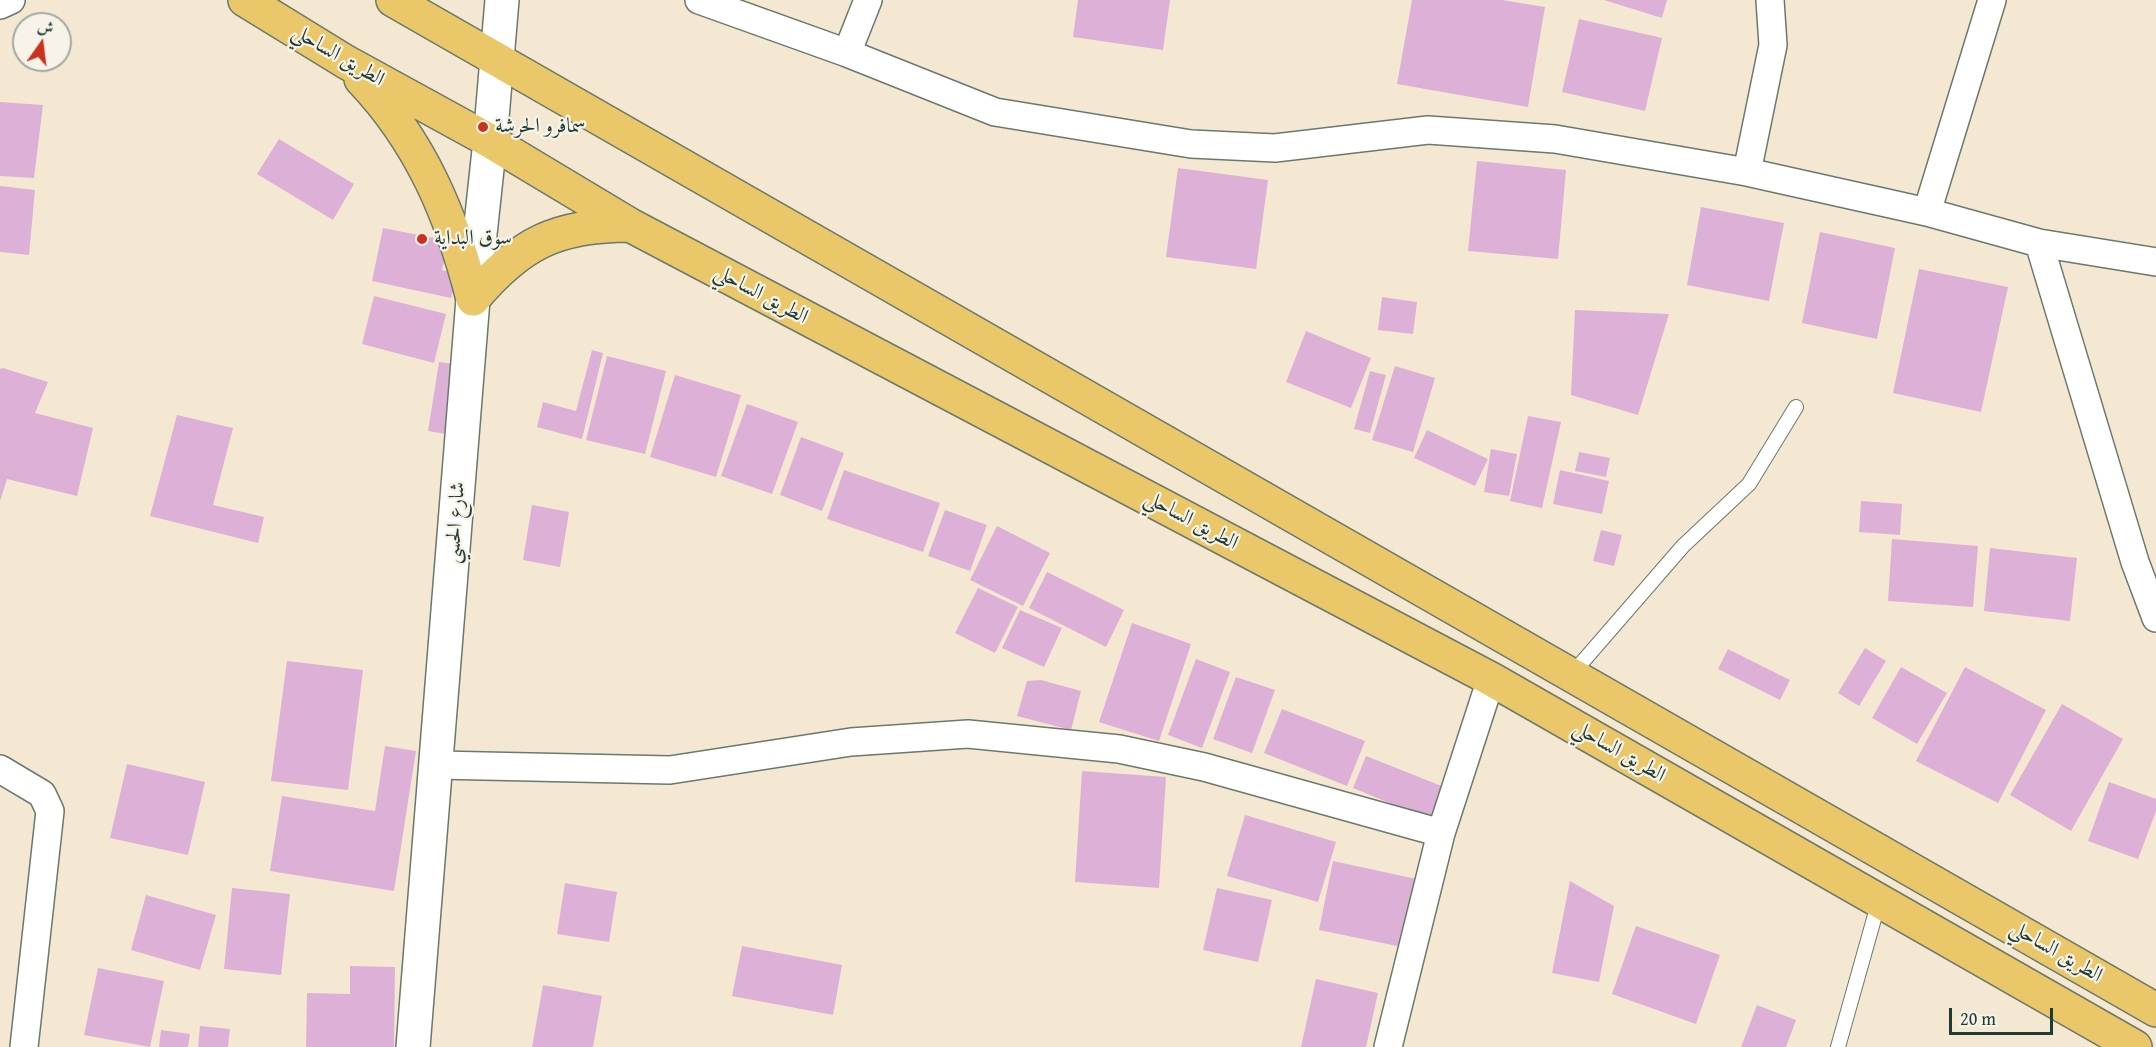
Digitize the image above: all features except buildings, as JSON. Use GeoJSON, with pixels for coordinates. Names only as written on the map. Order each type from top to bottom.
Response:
{"type":"FeatureCollection","features":[{"type":"Feature","properties":{"kind":"highway","name":"الطريق الساحلي"},"geometry":{"type":"LineString","coordinates":[[246,0],[346,62],[490,141],[630,225],[1491,679],[2135,1047]]}},
{"type":"Feature","properties":{"kind":"highway","name":"الطريق الساحلي"},"geometry":{"type":"LineString","coordinates":[[393,0],[2156,1010]]}},
{"type":"Feature","properties":{"kind":"highway"},"geometry":{"type":"LineString","coordinates":[[346,62],[377,95],[405,131],[428,170],[447,212],[473,299]]}},
{"type":"Feature","properties":{"kind":"highway"},"geometry":{"type":"LineString","coordinates":[[473,299],[496,271],[525,249],[558,233],[594,225],[630,225]]}},
{"type":"Feature","properties":{"kind":"street"},"geometry":{"type":"LineString","coordinates":[[0,5],[11,0]]}},
{"type":"Feature","properties":{"kind":"street","name":"شارع الحسي"},"geometry":{"type":"LineString","coordinates":[[413,1047],[438,765],[473,299],[502,0]]}},
{"type":"Feature","properties":{"kind":"street"},"geometry":{"type":"LineString","coordinates":[[699,0],[847,53],[995,112],[1191,144],[1275,148],[1428,130],[1556,139],[1747,172],[1927,212],[2039,243],[2156,262]]}},
{"type":"Feature","properties":{"kind":"street"},"geometry":{"type":"LineString","coordinates":[[847,53],[868,0]]}},
{"type":"Feature","properties":{"kind":"street"},"geometry":{"type":"LineString","coordinates":[[1747,172],[1773,45],[1770,0]]}},
{"type":"Feature","properties":{"kind":"street"},"geometry":{"type":"LineString","coordinates":[[1927,212],[1992,0]]}},
{"type":"Feature","properties":{"kind":"street"},"geometry":{"type":"LineString","coordinates":[[2039,243],[2135,562],[2156,618]]}},
{"type":"Feature","properties":{"kind":"street"},"geometry":{"type":"LineString","coordinates":[[1388,1047],[1441,833],[1491,679]]}},
{"type":"Feature","properties":{"kind":"street"},"geometry":{"type":"LineString","coordinates":[[438,765],[670,770],[851,742],[968,734],[1119,749],[1194,765],[1441,833]]}},
{"type":"Feature","properties":{"kind":"street"},"geometry":{"type":"LineString","coordinates":[[0,769],[42,794],[50,811],[24,1047]]}},
{"type":"Feature","properties":{"kind":"lane"},"geometry":{"type":"LineString","coordinates":[[1572,674],[1683,546],[1749,484],[1796,407]]}},
{"type":"Feature","properties":{"kind":"lane"},"geometry":{"type":"LineString","coordinates":[[1838,1047],[1879,901]]}},
{"type":"Feature","properties":{"kind":"place","name":"سمافرو الحرشة"},"geometry":{"type":"Point","coordinates":[483,127]}},
{"type":"Feature","properties":{"kind":"place","name":"سوق البداية"},"geometry":{"type":"Point","coordinates":[422,239]}}]}
